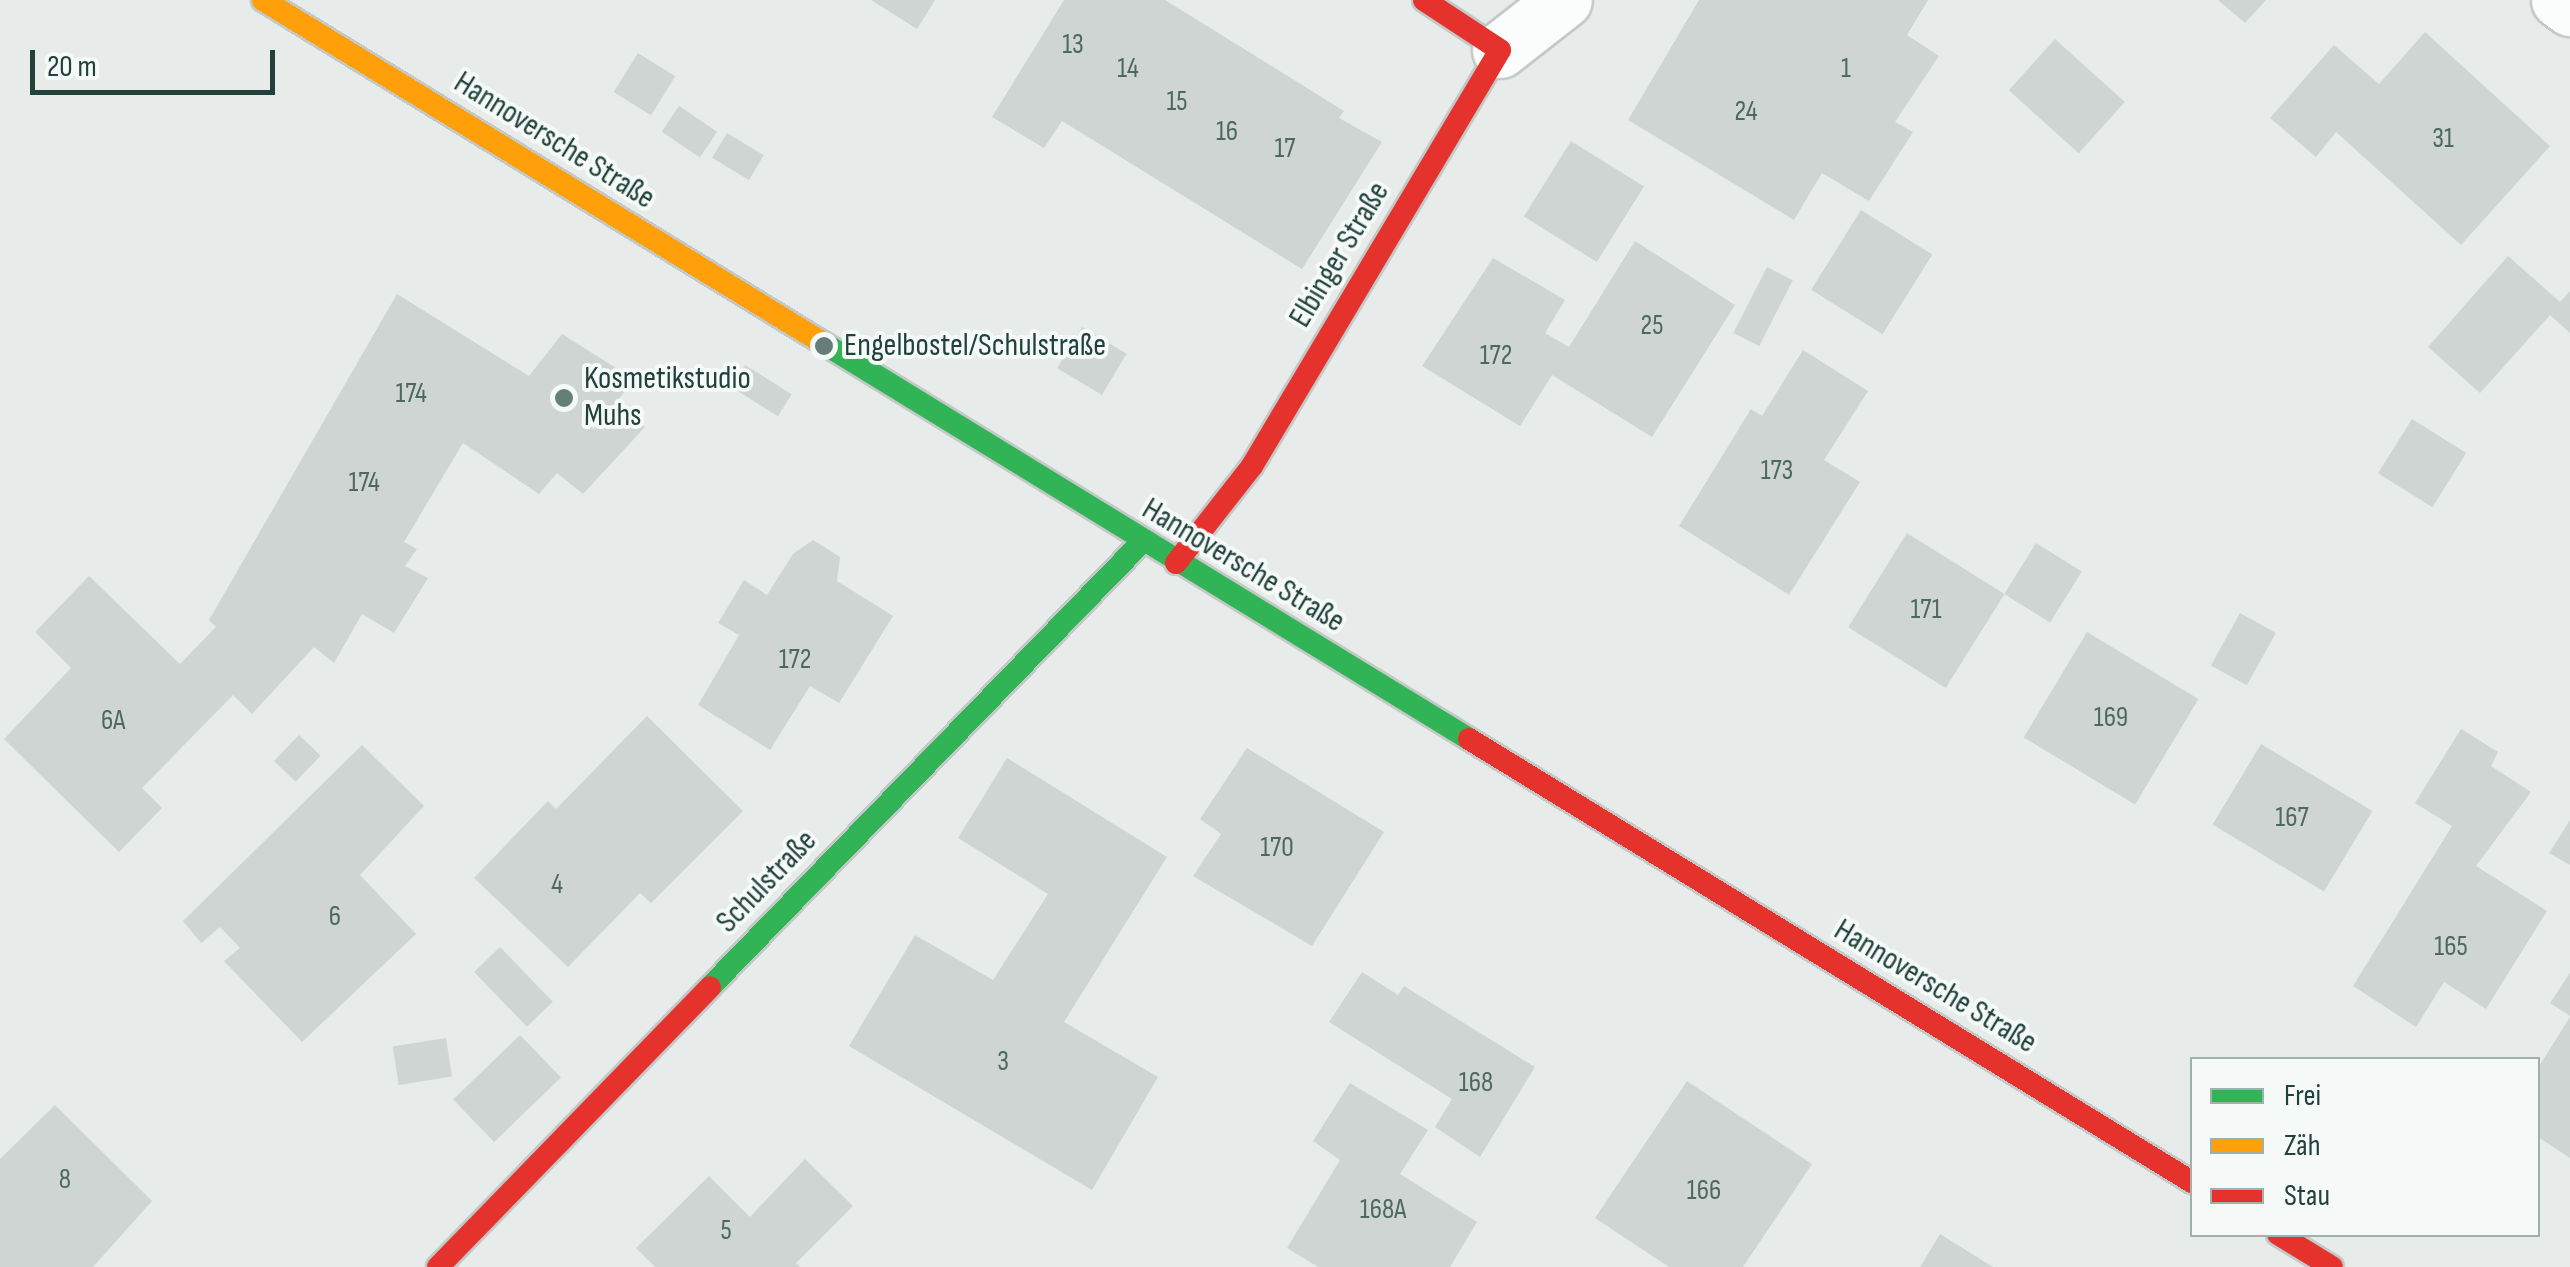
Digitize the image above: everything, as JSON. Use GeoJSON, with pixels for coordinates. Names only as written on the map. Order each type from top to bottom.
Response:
{"type":"FeatureCollection","features":[{"type":"Feature","properties":{"kind":"street","name":"Hannoversche Straße"},"geometry":{"type":"LineString","coordinates":[[263,0],[1176,563],[2190,1181]]}},
{"type":"Feature","properties":{"kind":"street"},"geometry":{"type":"LineString","coordinates":[[1424,0],[1500,50],[1564,0]]}},
{"type":"Feature","properties":{"kind":"street"},"geometry":{"type":"LineString","coordinates":[[2559,0],[2570,8]]}},
{"type":"Feature","properties":{"kind":"street","name":"Elbinger Straße"},"geometry":{"type":"LineString","coordinates":[[1176,563],[1252,466],[1500,50]]}},
{"type":"Feature","properties":{"kind":"street","name":"Schulstraße"},"geometry":{"type":"LineString","coordinates":[[438,1267],[1142,542]]}},
{"type":"Feature","properties":{"kind":"street"},"geometry":{"type":"LineString","coordinates":[[2283,1237],[2332,1267]]}},
{"type":"Feature","properties":{"kind":"building"},"geometry":{"type":"Polygon","coordinates":[[[871,0],[935,0],[917,29],[871,0]]]}},
{"type":"Feature","properties":{"kind":"building"},"geometry":{"type":"Polygon","coordinates":[[[1064,0],[1165,0],[1344,111],[1339,118],[1382,142],[1302,269],[1062,121],[1044,148],[992,117],[1064,0]]]}},
{"type":"Feature","properties":{"kind":"building"},"geometry":{"type":"Polygon","coordinates":[[[1699,0],[1928,0],[1907,35],[1939,56],[1895,122],[1913,132],[1869,201],[1822,173],[1794,220],[1628,120],[1699,0]]]}},
{"type":"Feature","properties":{"kind":"building"},"geometry":{"type":"Polygon","coordinates":[[[2218,0],[2266,0],[2245,23],[2218,0]]]}},
{"type":"Feature","properties":{"kind":"building"},"geometry":{"type":"Polygon","coordinates":[[[2425,32],[2550,146],[2461,245],[2336,132],[2316,157],[2270,118],[2334,45],[2379,84],[2425,32]]]}},
{"type":"Feature","properties":{"kind":"building"},"geometry":{"type":"Polygon","coordinates":[[[2055,39],[2125,102],[2079,153],[2009,90],[2055,39]]]}},
{"type":"Feature","properties":{"kind":"building"},"geometry":{"type":"Polygon","coordinates":[[[638,53],[675,76],[651,115],[614,92],[638,53]]]}},
{"type":"Feature","properties":{"kind":"building"},"geometry":{"type":"Polygon","coordinates":[[[679,106],[717,132],[700,157],[662,132],[679,106]]]}},
{"type":"Feature","properties":{"kind":"building"},"geometry":{"type":"Polygon","coordinates":[[[727,133],[764,155],[749,180],[712,158],[727,133]]]}},
{"type":"Feature","properties":{"kind":"building"},"geometry":{"type":"Polygon","coordinates":[[[1571,141],[1644,187],[1597,262],[1524,216],[1571,141]]]}},
{"type":"Feature","properties":{"kind":"building"},"geometry":{"type":"Polygon","coordinates":[[[1861,210],[1932,255],[1882,334],[1811,290],[1861,210]]]}},
{"type":"Feature","properties":{"kind":"building"},"geometry":{"type":"Polygon","coordinates":[[[1635,241],[1735,305],[1652,437],[1552,375],[1520,426],[1422,366],[1493,258],[1565,300],[1545,333],[1569,347],[1635,241]]]}},
{"type":"Feature","properties":{"kind":"building"},"geometry":{"type":"Polygon","coordinates":[[[2508,256],[2560,302],[2570,291],[2570,333],[2550,315],[2480,393],[2428,347],[2508,256]]]}},
{"type":"Feature","properties":{"kind":"building"},"geometry":{"type":"Polygon","coordinates":[[[1767,267],[1793,280],[1759,346],[1733,333],[1767,267]]]}},
{"type":"Feature","properties":{"kind":"building"},"geometry":{"type":"Polygon","coordinates":[[[397,294],[529,376],[562,334],[635,380],[616,402],[645,427],[583,494],[557,473],[539,494],[463,443],[404,542],[417,549],[405,566],[428,578],[394,633],[362,614],[334,663],[314,647],[252,714],[233,695],[142,788],[162,808],[119,852],[4,739],[71,668],[35,632],[89,576],[180,664],[216,627],[209,620],[397,294]]]}},
{"type":"Feature","properties":{"kind":"building"},"geometry":{"type":"Polygon","coordinates":[[[1082,327],[1127,354],[1102,395],[1057,368],[1082,327]]]}},
{"type":"Feature","properties":{"kind":"building"},"geometry":{"type":"Polygon","coordinates":[[[1803,350],[1868,391],[1824,460],[1860,482],[1789,595],[1679,526],[1751,409],[1762,416],[1803,350]]]}},
{"type":"Feature","properties":{"kind":"building"},"geometry":{"type":"Polygon","coordinates":[[[745,365],[792,394],[778,416],[731,387],[745,365]]]}},
{"type":"Feature","properties":{"kind":"building"},"geometry":{"type":"Polygon","coordinates":[[[2412,419],[2466,453],[2432,507],[2378,473],[2412,419]]]}},
{"type":"Feature","properties":{"kind":"building"},"geometry":{"type":"Polygon","coordinates":[[[1907,533],[2005,594],[1946,688],[1848,627],[1907,533]]]}},
{"type":"Feature","properties":{"kind":"building"},"geometry":{"type":"Polygon","coordinates":[[[813,540],[840,557],[837,581],[893,616],[839,703],[810,686],[770,750],[698,705],[739,635],[718,623],[744,580],[767,595],[793,554],[813,540]]]}},
{"type":"Feature","properties":{"kind":"building"},"geometry":{"type":"Polygon","coordinates":[[[2036,543],[2082,572],[2050,622],[2004,594],[2036,543]]]}},
{"type":"Feature","properties":{"kind":"building"},"geometry":{"type":"Polygon","coordinates":[[[2240,613],[2276,633],[2247,685],[2211,665],[2240,613]]]}},
{"type":"Feature","properties":{"kind":"building"},"geometry":{"type":"Polygon","coordinates":[[[2087,632],[2198,699],[2135,804],[2024,737],[2087,632]]]}},
{"type":"Feature","properties":{"kind":"building"},"geometry":{"type":"Polygon","coordinates":[[[647,716],[743,811],[651,903],[640,893],[568,967],[474,878],[548,801],[556,809],[647,716]]]}},
{"type":"Feature","properties":{"kind":"building"},"geometry":{"type":"Polygon","coordinates":[[[2461,729],[2498,752],[2491,766],[2531,792],[2476,866],[2547,911],[2486,1009],[2444,982],[2416,1027],[2353,986],[2452,826],[2415,803],[2461,729]]]}},
{"type":"Feature","properties":{"kind":"building"},"geometry":{"type":"Polygon","coordinates":[[[299,735],[321,756],[296,782],[274,761],[299,735]]]}},
{"type":"Feature","properties":{"kind":"building"},"geometry":{"type":"Polygon","coordinates":[[[2261,744],[2372,811],[2324,892],[2213,825],[2261,744]]]}},
{"type":"Feature","properties":{"kind":"building"},"geometry":{"type":"Polygon","coordinates":[[[362,745],[424,806],[360,875],[416,934],[302,1042],[224,961],[240,948],[220,927],[201,943],[183,921],[362,745]]]}},
{"type":"Feature","properties":{"kind":"building"},"geometry":{"type":"Polygon","coordinates":[[[1247,748],[1384,832],[1312,946],[1193,876],[1221,834],[1200,819],[1247,748]]]}},
{"type":"Feature","properties":{"kind":"building"},"geometry":{"type":"Polygon","coordinates":[[[1007,758],[1167,857],[1064,1022],[1158,1077],[1092,1190],[849,1046],[915,935],[993,980],[1048,894],[958,838],[1007,758]]]}},
{"type":"Feature","properties":{"kind":"building"},"geometry":{"type":"Polygon","coordinates":[[[2570,820],[2570,865],[2549,853],[2570,820]]]}},
{"type":"Feature","properties":{"kind":"building"},"geometry":{"type":"Polygon","coordinates":[[[500,947],[553,1002],[527,1027],[474,972],[500,947]]]}},
{"type":"Feature","properties":{"kind":"building"},"geometry":{"type":"Polygon","coordinates":[[[1362,972],[1398,995],[1404,986],[1535,1067],[1480,1157],[1435,1127],[1452,1099],[1329,1022],[1362,972]]]}},
{"type":"Feature","properties":{"kind":"building"},"geometry":{"type":"Polygon","coordinates":[[[2570,973],[2570,1016],[2550,1003],[2570,973]]]}},
{"type":"Feature","properties":{"kind":"building"},"geometry":{"type":"Polygon","coordinates":[[[2570,1017],[2570,1158],[2540,1138],[2540,1065],[2570,1017]]]}},
{"type":"Feature","properties":{"kind":"building"},"geometry":{"type":"Polygon","coordinates":[[[520,1035],[561,1077],[494,1142],[453,1100],[520,1035]]]}},
{"type":"Feature","properties":{"kind":"building"},"geometry":{"type":"Polygon","coordinates":[[[446,1038],[452,1077],[399,1085],[393,1046],[446,1038]]]}},
{"type":"Feature","properties":{"kind":"building"},"geometry":{"type":"Polygon","coordinates":[[[1687,1081],[1812,1164],[1743,1267],[1669,1267],[1595,1218],[1687,1081]]]}},
{"type":"Feature","properties":{"kind":"building"},"geometry":{"type":"Polygon","coordinates":[[[1350,1083],[1428,1130],[1400,1174],[1477,1222],[1450,1267],[1318,1267],[1287,1248],[1340,1160],[1313,1141],[1350,1083]]]}},
{"type":"Feature","properties":{"kind":"building"},"geometry":{"type":"Polygon","coordinates":[[[55,1105],[152,1201],[93,1267],[0,1267],[0,1159],[55,1105]]]}},
{"type":"Feature","properties":{"kind":"building"},"geometry":{"type":"Polygon","coordinates":[[[805,1159],[853,1206],[796,1263],[800,1267],[655,1267],[636,1248],[709,1176],[750,1217],[805,1159]]]}},
{"type":"Feature","properties":{"kind":"building"},"geometry":{"type":"Polygon","coordinates":[[[1940,1234],[1993,1267],[1920,1267],[1940,1234]]]}},
{"type":"Feature","properties":{"kind":"traffic: fast"},"geometry":{"type":"LineString","coordinates":[[823,343],[1469,739]]}},
{"type":"Feature","properties":{"kind":"traffic: fast"},"geometry":{"type":"LineString","coordinates":[[710,987],[1142,542]]}},
{"type":"Feature","properties":{"kind":"traffic: slow"},"geometry":{"type":"LineString","coordinates":[[263,0],[823,343]]}},
{"type":"Feature","properties":{"kind":"traffic: jam"},"geometry":{"type":"LineString","coordinates":[[1176,563],[1252,466],[1500,50],[1424,0]]}},
{"type":"Feature","properties":{"kind":"traffic: jam"},"geometry":{"type":"LineString","coordinates":[[1469,739],[2190,1181]]}},
{"type":"Feature","properties":{"kind":"traffic: jam"},"geometry":{"type":"LineString","coordinates":[[438,1267],[710,987]]}},
{"type":"Feature","properties":{"kind":"traffic: jam"},"geometry":{"type":"LineString","coordinates":[[2283,1237],[2332,1267]]}},
{"type":"Feature","properties":{"kind":"place","name":"Engelbostel/Schulstraße"},"geometry":{"type":"Point","coordinates":[824,346]}},
{"type":"Feature","properties":{"kind":"place","name":"Kosmetikstudio Muhs"},"geometry":{"type":"Point","coordinates":[564,398]}}]}
